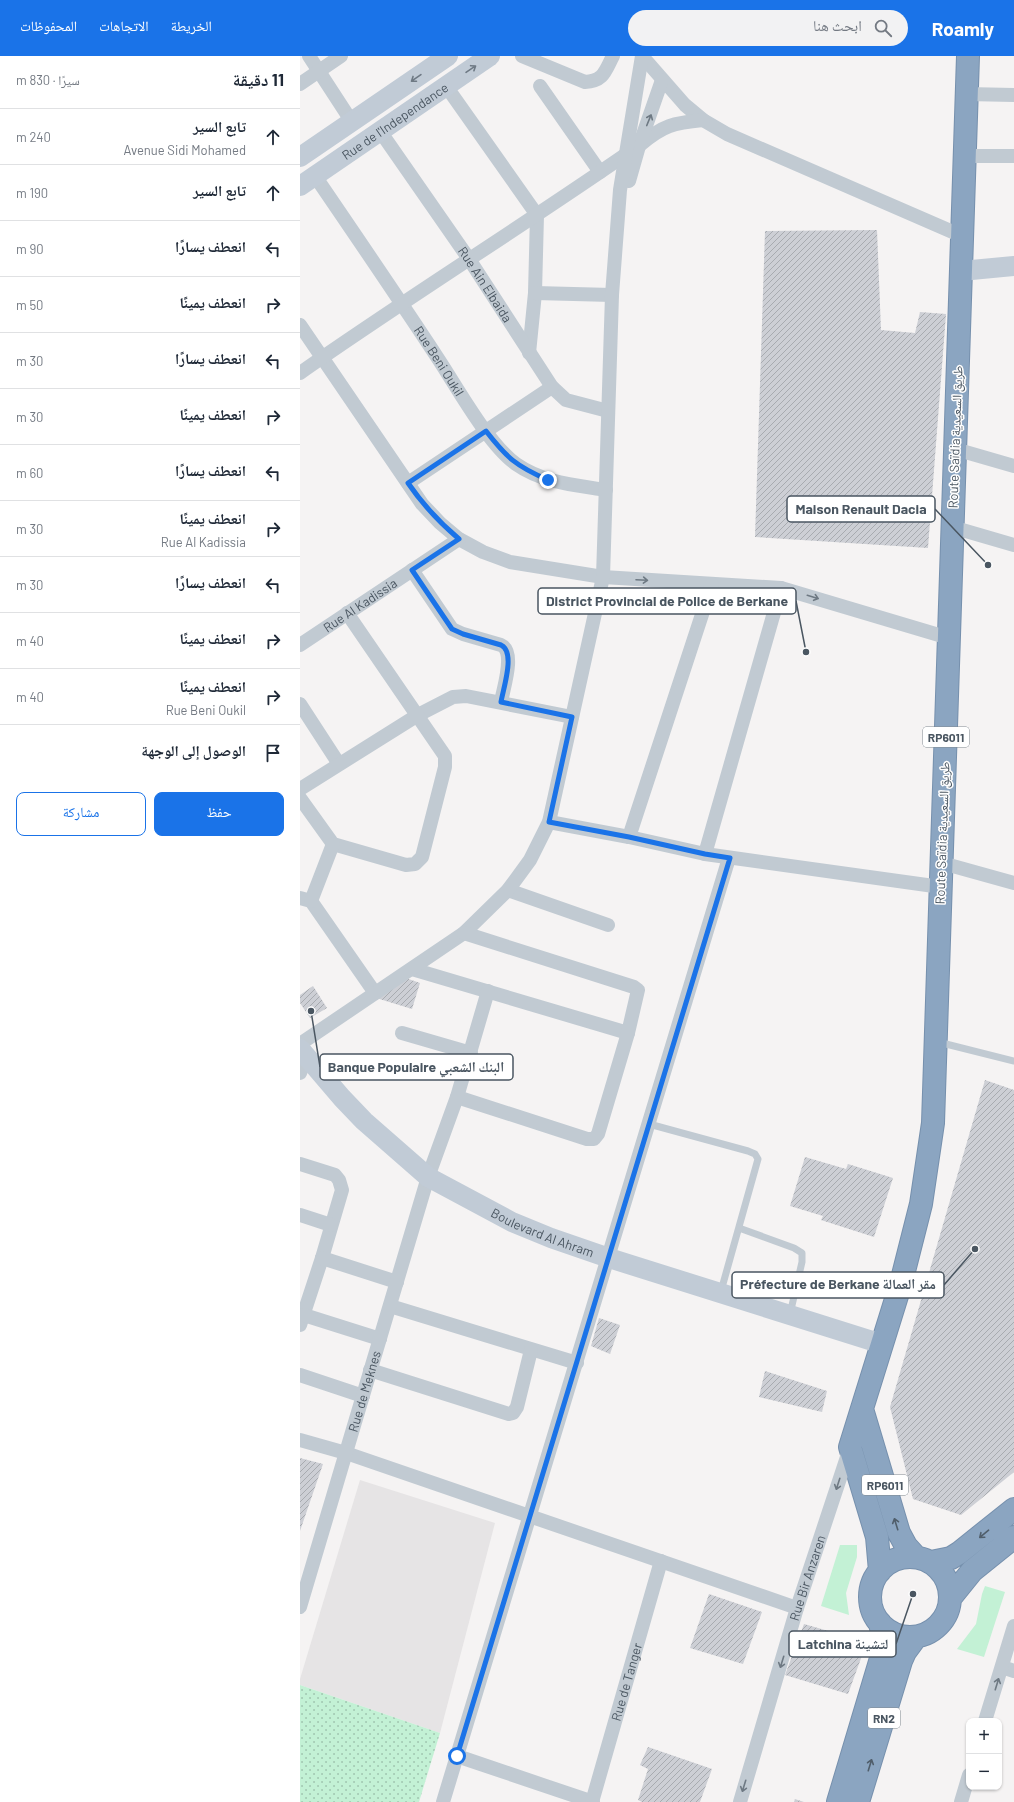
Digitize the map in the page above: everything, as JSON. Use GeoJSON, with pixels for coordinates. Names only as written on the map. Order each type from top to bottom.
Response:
{"type":"FeatureCollection","features":[{"type":"Feature","properties":{"kind":"highway","name":"Route Saïdia طريق السعيدية"},"geometry":{"type":"LineString","coordinates":[[850,1447],[901,1283],[926,1177],[933,1123],[968,56]]}},
{"type":"Feature","properties":{"kind":"highway","name":"RP6011"},"geometry":{"type":"LineString","coordinates":[[862,1409],[899,1533],[906,1546],[924,1560]]}},
{"type":"Feature","properties":{"kind":"highway","name":"RP6011"},"geometry":{"type":"LineString","coordinates":[[850,1447],[877,1537],[880,1571]]}},
{"type":"Feature","properties":{"kind":"highway"},"geometry":{"type":"LineString","coordinates":[[880,1571],[892,1561],[908,1557],[924,1560],[946,1560],[959,1553],[1014,1509]]}},
{"type":"Feature","properties":{"kind":"highway","name":"RN2"},"geometry":{"type":"LineString","coordinates":[[858,1802],[905,1652],[916,1637],[924,1635],[938,1626],[948,1613],[951,1596],[972,1571],[1014,1537]]}},
{"type":"Feature","properties":{"kind":"highway"},"geometry":{"type":"LineString","coordinates":[[924,1560],[938,1567],[947,1580],[951,1596]]}},
{"type":"Feature","properties":{"kind":"highway","name":"RN2"},"geometry":{"type":"LineString","coordinates":[[838,1802],[882,1655],[883,1644],[880,1623],[875,1616],[870,1601],[872,1585],[880,1571]]}},
{"type":"Feature","properties":{"kind":"highway"},"geometry":{"type":"LineString","coordinates":[[880,1623],[886,1629],[896,1634],[916,1637]]}},
{"type":"Feature","properties":{"kind":"street"},"geometry":{"type":"LineString","coordinates":[[308,56],[352,122]]}},
{"type":"Feature","properties":{"kind":"street"},"geometry":{"type":"LineString","coordinates":[[300,84],[341,56]]}},
{"type":"Feature","properties":{"kind":"street","name":"Rue de l'Independance"},"geometry":{"type":"LineString","coordinates":[[300,157],[448,56]]}},
{"type":"Feature","properties":{"kind":"street","name":"Rue de l'Independance"},"geometry":{"type":"LineString","coordinates":[[307,181],[490,56]]}},
{"type":"Feature","properties":{"kind":"street"},"geometry":{"type":"LineString","coordinates":[[522,56],[585,82],[595,82],[602,77],[613,56]]}},
{"type":"Feature","properties":{"kind":"street"},"geometry":{"type":"LineString","coordinates":[[642,56],[685,106],[703,120],[727,134],[962,236]]}},
{"type":"Feature","properties":{"kind":"street"},"geometry":{"type":"LineString","coordinates":[[302,1056],[375,993],[464,933],[508,890],[530,860],[549,822],[603,578],[612,295],[620,190],[642,56]]}},
{"type":"Feature","properties":{"kind":"street"},"geometry":{"type":"LineString","coordinates":[[619,210],[626,193],[638,146],[662,80]]}},
{"type":"Feature","properties":{"kind":"street"},"geometry":{"type":"LineString","coordinates":[[446,86],[537,215],[535,292],[529,353]]}},
{"type":"Feature","properties":{"kind":"street"},"geometry":{"type":"LineString","coordinates":[[540,86],[600,172]]}},
{"type":"Feature","properties":{"kind":"street"},"geometry":{"type":"LineString","coordinates":[[966,94],[1014,95]]}},
{"type":"Feature","properties":{"kind":"street"},"geometry":{"type":"LineString","coordinates":[[638,146],[656,131],[669,125],[703,120]]}},
{"type":"Feature","properties":{"kind":"street","name":"Rue Ain Elbaida"},"geometry":{"type":"LineString","coordinates":[[380,132],[469,259],[552,387],[558,394],[570,402],[608,411]]}},
{"type":"Feature","properties":{"kind":"street"},"geometry":{"type":"LineString","coordinates":[[300,372],[625,155]]}},
{"type":"Feature","properties":{"kind":"street"},"geometry":{"type":"LineString","coordinates":[[964,156],[1014,156]]}},
{"type":"Feature","properties":{"kind":"street","name":"Rue Beni Oukil"},"geometry":{"type":"LineString","coordinates":[[307,181],[402,303],[486,431],[506,456],[530,473],[548,480],[606,490]]}},
{"type":"Feature","properties":{"kind":"street"},"geometry":{"type":"LineString","coordinates":[[961,271],[1014,266]]}},
{"type":"Feature","properties":{"kind":"street"},"geometry":{"type":"LineString","coordinates":[[535,292],[612,295]]}},
{"type":"Feature","properties":{"kind":"street"},"geometry":{"type":"LineString","coordinates":[[300,325],[422,504],[440,523],[459,539],[483,552],[510,562],[603,578],[780,588],[949,638]]}},
{"type":"Feature","properties":{"kind":"street"},"geometry":{"type":"LineString","coordinates":[[408,483],[552,387]]}},
{"type":"Feature","properties":{"kind":"street"},"geometry":{"type":"LineString","coordinates":[[955,449],[1014,466]]}},
{"type":"Feature","properties":{"kind":"street"},"geometry":{"type":"LineString","coordinates":[[952,527],[1014,545]]}},
{"type":"Feature","properties":{"kind":"street","name":"Rue Al Kadissia"},"geometry":{"type":"LineString","coordinates":[[300,645],[459,539]]}},
{"type":"Feature","properties":{"kind":"street"},"geometry":{"type":"LineString","coordinates":[[412,570],[452,629],[506,648],[509,661],[501,702]]}},
{"type":"Feature","properties":{"kind":"street"},"geometry":{"type":"LineString","coordinates":[[629,837],[712,584]]}},
{"type":"Feature","properties":{"kind":"street"},"geometry":{"type":"LineString","coordinates":[[705,854],[780,588]]}},
{"type":"Feature","properties":{"kind":"street"},"geometry":{"type":"LineString","coordinates":[[300,798],[333,844],[406,865],[415,864],[422,857],[446,762],[442,751],[347,613]]}},
{"type":"Feature","properties":{"kind":"street"},"geometry":{"type":"LineString","coordinates":[[300,789],[418,715],[446,700],[459,696],[501,702],[572,717]]}},
{"type":"Feature","properties":{"kind":"street"},"geometry":{"type":"LineString","coordinates":[[300,704],[339,764]]}},
{"type":"Feature","properties":{"kind":"street"},"geometry":{"type":"LineString","coordinates":[[549,822],[629,837],[705,854],[941,887]]}},
{"type":"Feature","properties":{"kind":"street"},"geometry":{"type":"LineString","coordinates":[[333,844],[306,899],[375,993]]}},
{"type":"Feature","properties":{"kind":"street"},"geometry":{"type":"LineString","coordinates":[[443,1802],[730,858]]}},
{"type":"Feature","properties":{"kind":"street"},"geometry":{"type":"LineString","coordinates":[[942,863],[1014,883]]}},
{"type":"Feature","properties":{"kind":"street"},"geometry":{"type":"LineString","coordinates":[[508,890],[608,925]]}},
{"type":"Feature","properties":{"kind":"street"},"geometry":{"type":"LineString","coordinates":[[457,1098],[587,1139],[594,1139],[598,1134],[628,1033],[638,990],[634,987],[464,933]]}},
{"type":"Feature","properties":{"kind":"street"},"geometry":{"type":"LineString","coordinates":[[412,969],[628,1033]]}},
{"type":"Feature","properties":{"kind":"street","name":"Rue de Meknes"},"geometry":{"type":"LineString","coordinates":[[300,1607],[428,1177],[457,1098],[488,991]]}},
{"type":"Feature","properties":{"kind":"street"},"geometry":{"type":"LineString","coordinates":[[402,1033],[471,1053]]}},
{"type":"Feature","properties":{"kind":"street","name":"Boulevard Al Ahram"},"geometry":{"type":"LineString","coordinates":[[302,1056],[364,1121],[428,1177],[512,1222],[551,1238],[609,1258],[882,1344]]}},
{"type":"Feature","properties":{"kind":"street"},"geometry":{"type":"LineString","coordinates":[[300,1164],[332,1174],[339,1180],[342,1190],[302,1320],[380,1339]]}},
{"type":"Feature","properties":{"kind":"street"},"geometry":{"type":"LineString","coordinates":[[300,1214],[331,1225]]}},
{"type":"Feature","properties":{"kind":"street"},"geometry":{"type":"LineString","coordinates":[[322,1258],[397,1282]]}},
{"type":"Feature","properties":{"kind":"street"},"geometry":{"type":"LineString","coordinates":[[390,1306],[577,1364]]}},
{"type":"Feature","properties":{"kind":"street"},"geometry":{"type":"LineString","coordinates":[[370,1370],[508,1414],[513,1413],[517,1407],[531,1350]]}},
{"type":"Feature","properties":{"kind":"street"},"geometry":{"type":"LineString","coordinates":[[300,1375],[363,1396]]}},
{"type":"Feature","properties":{"kind":"street"},"geometry":{"type":"LineString","coordinates":[[300,1440],[346,1453],[798,1608]]}},
{"type":"Feature","properties":{"kind":"street","name":"Rue Bir Anzaren"},"geometry":{"type":"LineString","coordinates":[[740,1802],[798,1608],[850,1447]]}},
{"type":"Feature","properties":{"kind":"street","name":"Rue de Tanger"},"geometry":{"type":"LineString","coordinates":[[593,1802],[661,1561]]}},
{"type":"Feature","properties":{"kind":"street"},"geometry":{"type":"LineString","coordinates":[[987,1718],[1008,1669],[1014,1626]]}},
{"type":"Feature","properties":{"kind":"street"},"geometry":{"type":"LineString","coordinates":[[457,1756],[593,1802]]}},
{"type":"Feature","properties":{"kind":"street"},"geometry":{"type":"LineString","coordinates":[[961,1802],[966,1785]]}},
{"type":"Feature","properties":{"kind":"lane"},"geometry":{"type":"LineString","coordinates":[[936,1041],[1014,1061]]}},
{"type":"Feature","properties":{"kind":"lane"},"geometry":{"type":"LineString","coordinates":[[649,1124],[755,1154],[758,1159],[720,1293]]}},
{"type":"Feature","properties":{"kind":"lane"},"geometry":{"type":"LineString","coordinates":[[739,1228],[794,1248],[802,1253],[802,1262],[790,1315]]}},
{"type":"Feature","properties":{"kind":"shaded area"},"geometry":{"type":"Polygon","coordinates":[[[360,1480],[495,1523],[440,1733],[300,1685],[300,1679],[360,1480]]]}},
{"type":"Feature","properties":{"kind":"green space"},"geometry":{"type":"Polygon","coordinates":[[[840,1545],[857,1545],[857,1557],[846,1593],[849,1615],[821,1606],[840,1545]]]}},
{"type":"Feature","properties":{"kind":"green space"},"geometry":{"type":"Polygon","coordinates":[[[985,1586],[1005,1592],[984,1657],[957,1649],[976,1624],[985,1586]]]}},
{"type":"Feature","properties":{"kind":"green space"},"geometry":{"type":"Polygon","coordinates":[[[300,1685],[440,1733],[419,1802],[300,1802],[300,1685]]]}},
{"type":"Feature","properties":{"kind":"building"},"geometry":{"type":"Polygon","coordinates":[[[877,230],[881,330],[915,333],[920,312],[946,314],[928,548],[755,537],[765,231],[877,230]]]}},
{"type":"Feature","properties":{"kind":"building"},"geometry":{"type":"Polygon","coordinates":[[[403,977],[420,983],[412,1009],[373,997],[403,977]]]}},
{"type":"Feature","properties":{"kind":"building"},"geometry":{"type":"Polygon","coordinates":[[[313,986],[327,1008],[310,1018],[300,1003],[300,995],[313,986]]]}},
{"type":"Feature","properties":{"kind":"building"},"geometry":{"type":"Polygon","coordinates":[[[985,1080],[1014,1090],[1014,1472],[961,1515],[913,1499],[890,1407],[985,1080]]]}},
{"type":"Feature","properties":{"kind":"building"},"geometry":{"type":"Polygon","coordinates":[[[805,1157],[846,1169],[848,1164],[893,1178],[874,1237],[821,1220],[823,1216],[790,1206],[805,1157]]]}},
{"type":"Feature","properties":{"kind":"building"},"geometry":{"type":"Polygon","coordinates":[[[599,1318],[620,1325],[610,1354],[591,1346],[599,1318]]]}},
{"type":"Feature","properties":{"kind":"building"},"geometry":{"type":"Polygon","coordinates":[[[765,1371],[827,1391],[822,1412],[759,1397],[765,1371]]]}},
{"type":"Feature","properties":{"kind":"building"},"geometry":{"type":"Polygon","coordinates":[[[300,1458],[323,1464],[300,1531],[300,1458]]]}},
{"type":"Feature","properties":{"kind":"building"},"geometry":{"type":"Polygon","coordinates":[[[709,1594],[762,1612],[743,1664],[690,1648],[709,1594]]]}},
{"type":"Feature","properties":{"kind":"building"},"geometry":{"type":"Polygon","coordinates":[[[804,1624],[867,1642],[848,1694],[785,1675],[804,1624]]]}},
{"type":"Feature","properties":{"kind":"building"},"geometry":{"type":"Polygon","coordinates":[[[648,1747],[712,1769],[700,1802],[642,1802],[638,1800],[648,1769],[640,1765],[648,1747]]]}},
{"type":"Feature","properties":{"kind":"building"},"geometry":{"type":"Polygon","coordinates":[[[795,1799],[804,1802],[794,1802],[795,1799]]]}},
{"type":"Feature","properties":{"kind":"place","name":"Maison Renault Dacia"},"geometry":{"type":"Point","coordinates":[988,565]}},
{"type":"Feature","properties":{"kind":"place","name":"District Provincial de Police de Berkane"},"geometry":{"type":"Point","coordinates":[806,652]}},
{"type":"Feature","properties":{"kind":"place","name":"Banque Populaire البنك الشعبي"},"geometry":{"type":"Point","coordinates":[311,1011]}},
{"type":"Feature","properties":{"kind":"place","name":"Préfecture de Berkane مقر العمالة"},"geometry":{"type":"Point","coordinates":[975,1249]}},
{"type":"Feature","properties":{"kind":"place","name":"Latchina لتشينة"},"geometry":{"type":"Point","coordinates":[913,1594]}},
{"type":"Feature","properties":{"kind":"route"},"geometry":{"type":"LineString","coordinates":[[457,1756],[730,858],[549,822],[572,717],[501,702],[509,661],[505,646],[457,632],[448,626],[412,570],[459,539],[440,523],[422,504],[408,483],[486,431],[506,456],[530,473],[548,480]]}}]}
